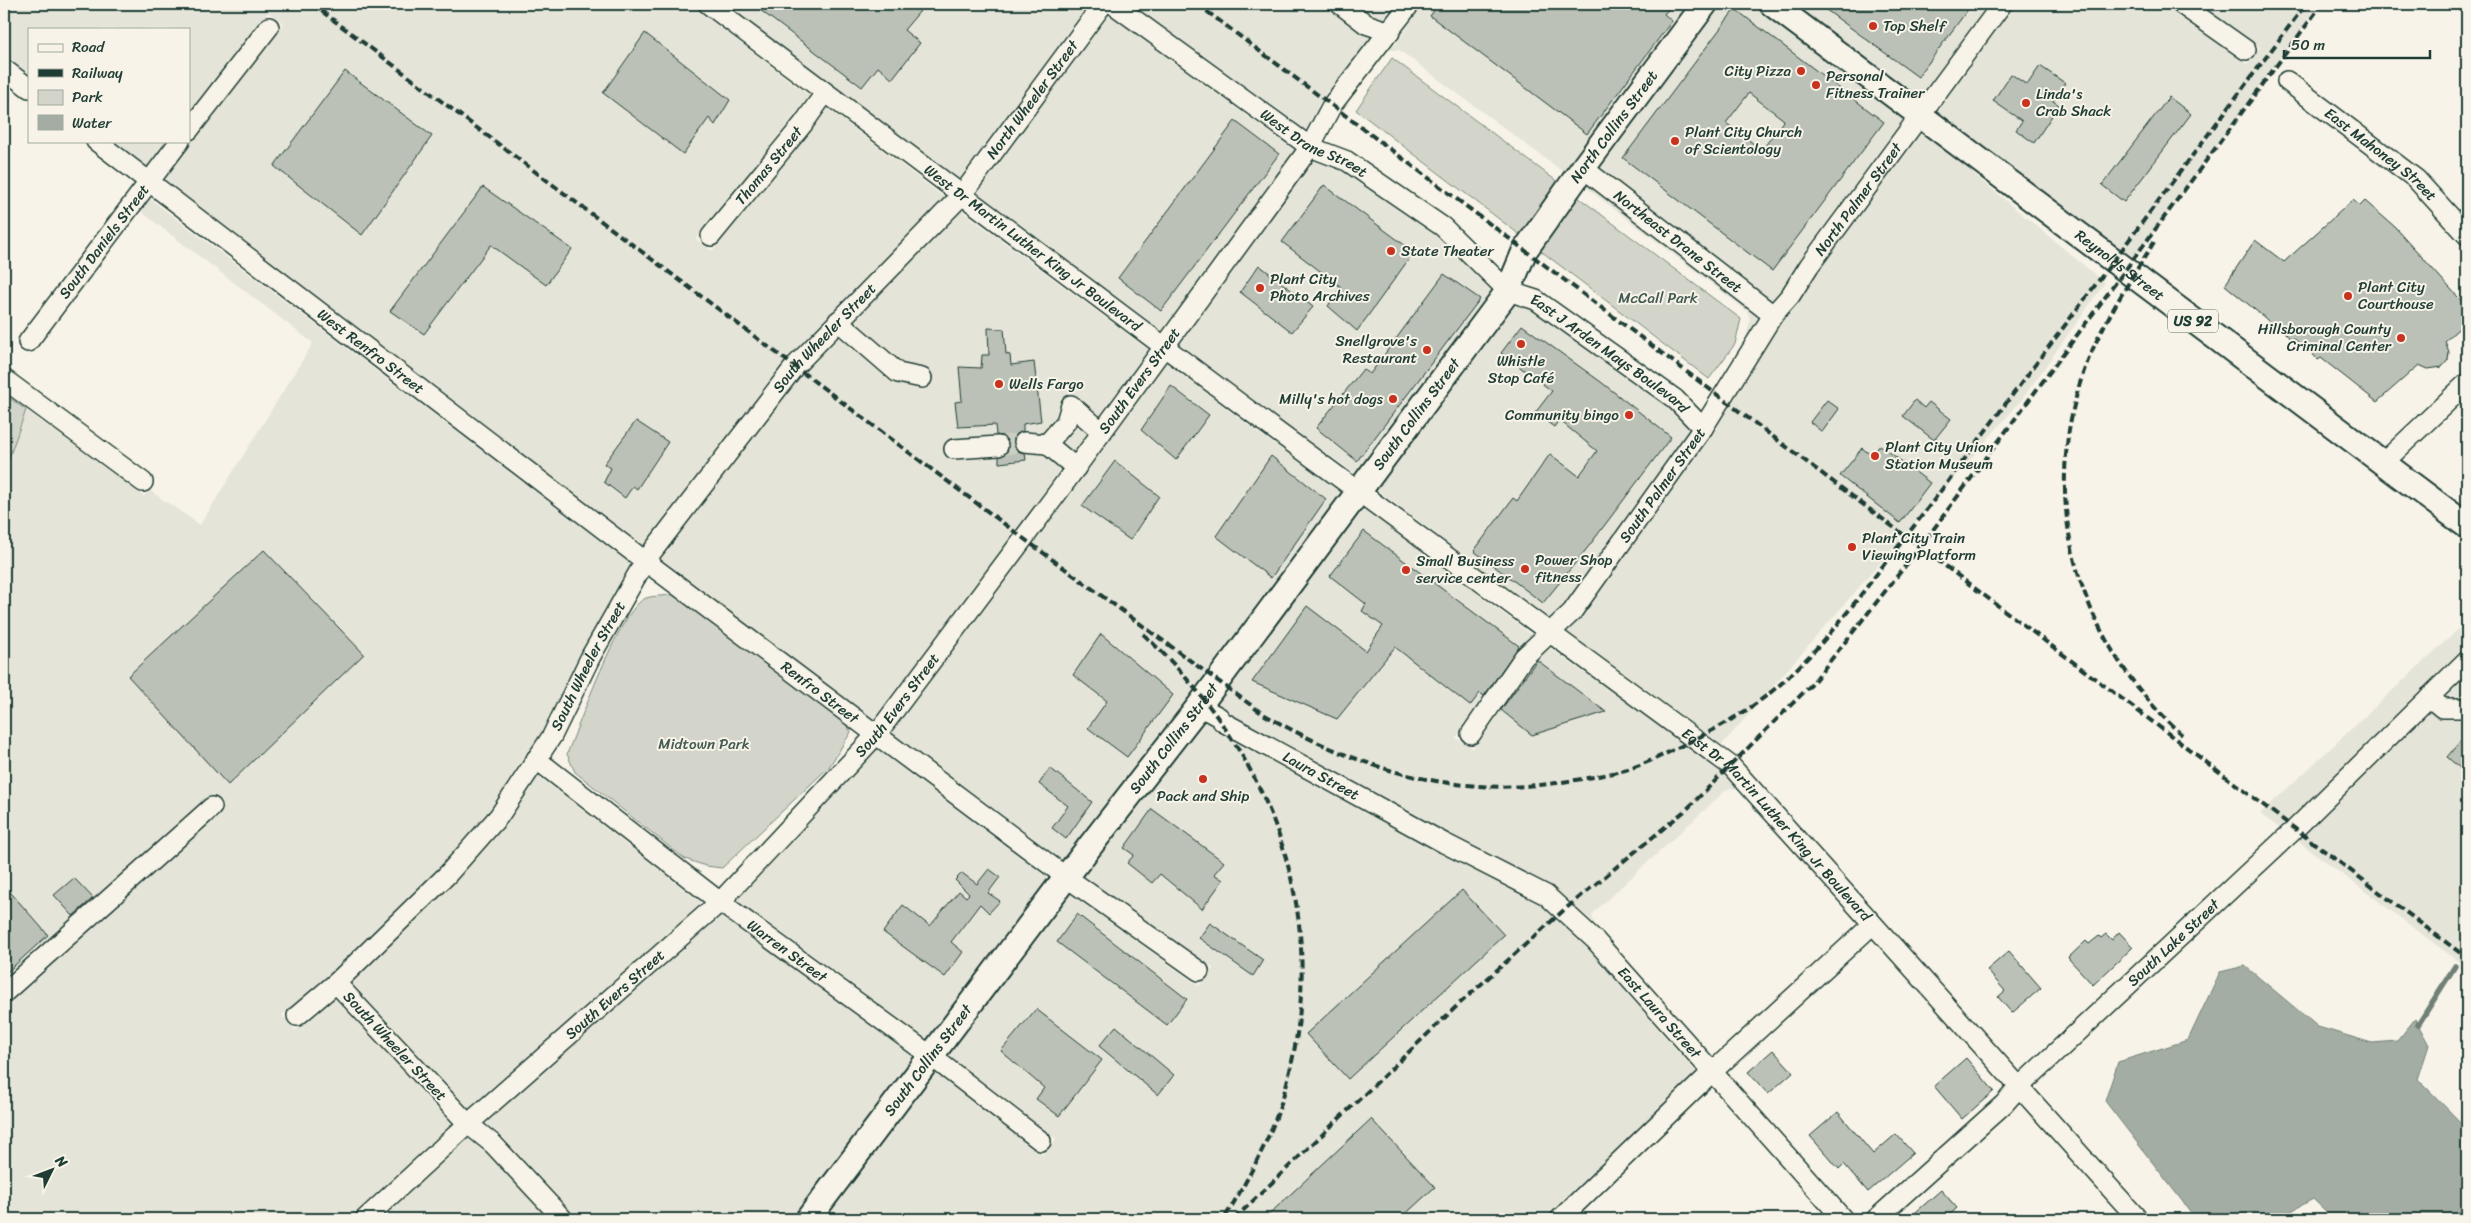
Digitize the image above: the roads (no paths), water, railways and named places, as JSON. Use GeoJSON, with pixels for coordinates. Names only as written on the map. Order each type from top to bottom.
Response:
{"type":"FeatureCollection","features":[{"type":"Feature","properties":{"kind":"main road","name":"North Collins Street"},"geometry":{"type":"LineString","coordinates":[[1525,250],[1583,168],[1705,4]]}},
{"type":"Feature","properties":{"kind":"main road","name":"Reynolds Street"},"geometry":{"type":"LineString","coordinates":[[1772,4],[2467,526]]}},
{"type":"Feature","properties":{"kind":"main road","name":"South Collins Street"},"geometry":{"type":"LineString","coordinates":[[808,1219],[1066,877],[1199,706],[1508,291],[1525,250]]}},
{"type":"Feature","properties":{"kind":"street","name":"West Dr Martin Luther King Jr Boulevard"},"geometry":{"type":"LineString","coordinates":[[708,4],[961,196],[1358,490]]}},
{"type":"Feature","properties":{"kind":"street","name":"North Wheeler Street"},"geometry":{"type":"LineString","coordinates":[[961,196],[1103,4]]}},
{"type":"Feature","properties":{"kind":"street","name":"West Drane Street"},"geometry":{"type":"LineString","coordinates":[[1113,4],[1310,147],[1347,161],[1443,227],[1508,291]]}},
{"type":"Feature","properties":{"kind":"street"},"geometry":{"type":"LineString","coordinates":[[1340,4],[1366,24],[1390,32]]}},
{"type":"Feature","properties":{"kind":"street","name":"South Evers Street"},"geometry":{"type":"LineString","coordinates":[[365,1219],[468,1124],[720,902],[876,735],[1076,468],[1310,147],[1332,105],[1410,4]]}},
{"type":"Feature","properties":{"kind":"street","name":"North Palmer Street"},"geometry":{"type":"LineString","coordinates":[[1721,398],[1773,315],[1790,296],[1809,266],[2002,4]]}},
{"type":"Feature","properties":{"kind":"street"},"geometry":{"type":"LineString","coordinates":[[2181,4],[2246,50]]}},
{"type":"Feature","properties":{"kind":"street"},"geometry":{"type":"LineString","coordinates":[[190,129],[269,27]]}},
{"type":"Feature","properties":{"kind":"street"},"geometry":{"type":"LineString","coordinates":[[4,69],[28,87]]}},
{"type":"Feature","properties":{"kind":"street","name":"East Mahoney Street"},"geometry":{"type":"LineString","coordinates":[[2287,81],[2416,179],[2467,234]]}},
{"type":"Feature","properties":{"kind":"street","name":"Thomas Street"},"geometry":{"type":"LineString","coordinates":[[710,236],[825,94]]}},
{"type":"Feature","properties":{"kind":"street","name":"West Renfro Street"},"geometry":{"type":"LineString","coordinates":[[97,142],[148,183],[645,561]]}},
{"type":"Feature","properties":{"kind":"street","name":"South Daniels Street"},"geometry":{"type":"LineString","coordinates":[[28,342],[179,142]]}},
{"type":"Feature","properties":{"kind":"street","name":"Northeast Drane Street"},"geometry":{"type":"LineString","coordinates":[[1583,168],[1773,315]]}},
{"type":"Feature","properties":{"kind":"street","name":"South Wheeler Street"},"geometry":{"type":"LineString","coordinates":[[563,1219],[494,1144],[468,1124],[336,983],[447,875],[498,816],[552,736],[591,656],[645,561],[795,366],[961,196]]}},
{"type":"Feature","properties":{"kind":"street","name":"East J Arden Mays Boulevard"},"geometry":{"type":"LineString","coordinates":[[1508,291],[1536,300],[1675,399],[1703,428]]}},
{"type":"Feature","properties":{"kind":"street"},"geometry":{"type":"LineString","coordinates":[[838,321],[898,373],[922,378]]}},
{"type":"Feature","properties":{"kind":"street"},"geometry":{"type":"LineString","coordinates":[[4,380],[143,482]]}},
{"type":"Feature","properties":{"kind":"street"},"geometry":{"type":"LineString","coordinates":[[2383,463],[2467,383]]}},
{"type":"Feature","properties":{"kind":"street","name":"South Palmer Street"},"geometry":{"type":"LineString","coordinates":[[1471,734],[1524,657],[1572,612],[1703,428],[1721,398]]}},
{"type":"Feature","properties":{"kind":"street"},"geometry":{"type":"LineString","coordinates":[[1047,444],[1066,422],[1071,405],[1102,432]]}},
{"type":"Feature","properties":{"kind":"street"},"geometry":{"type":"LineString","coordinates":[[1024,442],[1047,444],[1076,468]]}},
{"type":"Feature","properties":{"kind":"street"},"geometry":{"type":"LineString","coordinates":[[954,449],[998,446]]}},
{"type":"Feature","properties":{"kind":"street","name":"East Dr Martin Luther King Jr Boulevard"},"geometry":{"type":"LineString","coordinates":[[1358,490],[1548,633],[1731,766],[2138,1219]]}},
{"type":"Feature","properties":{"kind":"street","name":"Renfro Street"},"geometry":{"type":"LineString","coordinates":[[645,561],[1066,877],[1198,971]]}},
{"type":"Feature","properties":{"kind":"street","name":"South Lake Street"},"geometry":{"type":"LineString","coordinates":[[1876,1219],[2004,1104],[2295,829],[2467,660]]}},
{"type":"Feature","properties":{"kind":"street"},"geometry":{"type":"LineString","coordinates":[[2429,698],[2442,708],[2467,708]]}},
{"type":"Feature","properties":{"kind":"street","name":"Laura Street"},"geometry":{"type":"LineString","coordinates":[[1199,706],[1219,717],[1223,722],[1444,843]]}},
{"type":"Feature","properties":{"kind":"street","name":"Warren Street"},"geometry":{"type":"LineString","coordinates":[[536,759],[720,902],[931,1056],[1041,1141]]}},
{"type":"Feature","properties":{"kind":"street"},"geometry":{"type":"LineString","coordinates":[[4,993],[212,807]]}},
{"type":"Feature","properties":{"kind":"street","name":"East Laura Street"},"geometry":{"type":"LineString","coordinates":[[1444,843],[1546,895],[1564,910],[1594,940],[1843,1219]]}},
{"type":"Feature","properties":{"kind":"street"},"geometry":{"type":"LineString","coordinates":[[1560,1219],[1712,1072],[1872,925]]}},
{"type":"Feature","properties":{"kind":"street"},"geometry":{"type":"LineString","coordinates":[[297,1016],[336,983]]}},
{"type":"Feature","properties":{"kind":"water"},"geometry":{"type":"Polygon","coordinates":[[[2245,966],[2318,1027],[2372,1043],[2397,1041],[2415,1019],[2429,1045],[2418,1079],[2467,1129],[2467,1219],[2334,1219],[2313,1199],[2277,1219],[2196,1219],[2105,1101],[2118,1062],[2188,1040],[2220,972],[2245,966]]]}},
{"type":"Feature","properties":{"kind":"waterway"},"geometry":{"type":"LineString","coordinates":[[2418,1025],[2455,966]]}},
{"type":"Feature","properties":{"kind":"tunnel"},"geometry":{"type":"LineString","coordinates":[[998,446],[1024,442]]}},
{"type":"Feature","properties":{"kind":"railway"},"geometry":{"type":"LineString","coordinates":[[312,4],[1023,538],[1263,714],[1336,751],[1373,765],[1410,776],[1448,783],[1487,786],[1527,786],[1569,781],[1636,766],[1650,761],[1723,724],[1762,699],[1785,680],[1812,654],[1836,626],[1914,526],[2306,4]]}},
{"type":"Feature","properties":{"kind":"railway"},"geometry":{"type":"LineString","coordinates":[[1197,4],[2467,958]]}},
{"type":"Feature","properties":{"kind":"railway"},"geometry":{"type":"LineString","coordinates":[[1234,1219],[1459,1004],[1564,910],[1687,809],[1811,685],[1921,546],[2322,4]]}},
{"type":"Feature","properties":{"kind":"railway"},"geometry":{"type":"LineString","coordinates":[[2154,242],[2108,320],[2085,368],[2071,419],[2065,469],[2067,518],[2076,566],[2093,612],[2116,656],[2146,697],[2182,735]]}},
{"type":"Feature","properties":{"kind":"railway"},"geometry":{"type":"LineString","coordinates":[[1143,634],[1189,681],[1228,733],[1259,787],[1282,845],[1296,905],[1302,967],[1297,1032],[1283,1097],[1272,1129],[1224,1219]]}},
{"type":"Feature","properties":{"kind":"place","name":"Top Shelf"},"geometry":{"type":"Point","coordinates":[1873,26]}},
{"type":"Feature","properties":{"kind":"place","name":"City Pizza"},"geometry":{"type":"Point","coordinates":[1801,71]}},
{"type":"Feature","properties":{"kind":"place","name":"Personal Fitness Trainer"},"geometry":{"type":"Point","coordinates":[1816,85]}},
{"type":"Feature","properties":{"kind":"place","name":"Linda's Crab Shack"},"geometry":{"type":"Point","coordinates":[2026,103]}},
{"type":"Feature","properties":{"kind":"place","name":"Plant City Church of Scientology"},"geometry":{"type":"Point","coordinates":[1675,141]}},
{"type":"Feature","properties":{"kind":"place","name":"State Theater"},"geometry":{"type":"Point","coordinates":[1391,251]}},
{"type":"Feature","properties":{"kind":"place","name":"Plant City Photo Archives"},"geometry":{"type":"Point","coordinates":[1260,288]}},
{"type":"Feature","properties":{"kind":"place","name":"Plant City Courthouse"},"geometry":{"type":"Point","coordinates":[2348,296]}},
{"type":"Feature","properties":{"kind":"place","name":"Hillsborough County Criminal Center"},"geometry":{"type":"Point","coordinates":[2401,338]}},
{"type":"Feature","properties":{"kind":"place","name":"Whistle Stop Café"},"geometry":{"type":"Point","coordinates":[1521,344]}},
{"type":"Feature","properties":{"kind":"place","name":"Snellgrove's Restaurant"},"geometry":{"type":"Point","coordinates":[1427,350]}},
{"type":"Feature","properties":{"kind":"place","name":"Wells Fargo"},"geometry":{"type":"Point","coordinates":[999,384]}},
{"type":"Feature","properties":{"kind":"place","name":"Milly's hot dogs"},"geometry":{"type":"Point","coordinates":[1393,399]}},
{"type":"Feature","properties":{"kind":"place","name":"Community bingo"},"geometry":{"type":"Point","coordinates":[1629,415]}},
{"type":"Feature","properties":{"kind":"place","name":"Plant City Union Station Museum"},"geometry":{"type":"Point","coordinates":[1875,456]}},
{"type":"Feature","properties":{"kind":"place","name":"Plant City Train Viewing Platform"},"geometry":{"type":"Point","coordinates":[1852,547]}},
{"type":"Feature","properties":{"kind":"place","name":"Power Shop fitness"},"geometry":{"type":"Point","coordinates":[1525,569]}},
{"type":"Feature","properties":{"kind":"place","name":"Small Business service center"},"geometry":{"type":"Point","coordinates":[1406,570]}},
{"type":"Feature","properties":{"kind":"place","name":"Pack and Ship"},"geometry":{"type":"Point","coordinates":[1203,779]}},
{"type":"Feature","properties":{"kind":"park label","name":"McCall Park"},"geometry":{"type":"Point","coordinates":[1658,298]}},
{"type":"Feature","properties":{"kind":"park label","name":"Midtown Park"},"geometry":{"type":"Point","coordinates":[704,744]}}]}
